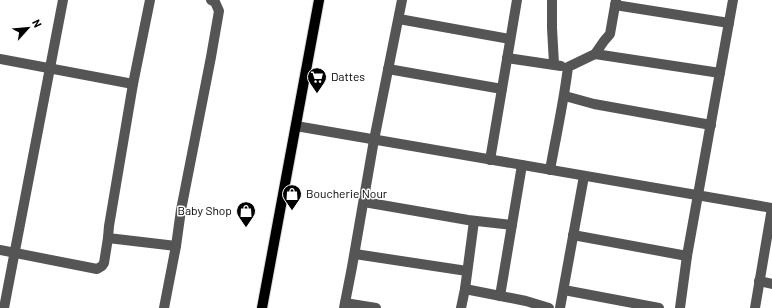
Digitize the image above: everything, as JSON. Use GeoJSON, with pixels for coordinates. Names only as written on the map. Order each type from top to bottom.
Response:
{"type":"FeatureCollection","features":[{"type":"Feature","properties":{"kind":"main road"},"geometry":{"type":"LineString","coordinates":[[262,308],[319,0]]}},
{"type":"Feature","properties":{"kind":"street"},"geometry":{"type":"LineString","coordinates":[[4,308],[62,0]]}},
{"type":"Feature","properties":{"kind":"street"},"geometry":{"type":"LineString","coordinates":[[0,250],[97,269],[104,263],[133,84],[150,0]]}},
{"type":"Feature","properties":{"kind":"street"},"geometry":{"type":"LineString","coordinates":[[164,308],[219,11],[214,2],[211,0]]}},
{"type":"Feature","properties":{"kind":"street"},"geometry":{"type":"LineString","coordinates":[[376,308],[345,306],[374,140],[402,0]]}},
{"type":"Feature","properties":{"kind":"street"},"geometry":{"type":"LineString","coordinates":[[490,160],[517,0]]}},
{"type":"Feature","properties":{"kind":"street"},"geometry":{"type":"LineString","coordinates":[[552,0],[554,64]]}},
{"type":"Feature","properties":{"kind":"street"},"geometry":{"type":"LineString","coordinates":[[680,308],[687,256],[733,0]]}},
{"type":"Feature","properties":{"kind":"street"},"geometry":{"type":"LineString","coordinates":[[507,58],[568,67],[595,54],[610,34],[616,2],[729,23]]}},
{"type":"Feature","properties":{"kind":"street"},"geometry":{"type":"LineString","coordinates":[[399,18],[510,39]]}},
{"type":"Feature","properties":{"kind":"street"},"geometry":{"type":"LineString","coordinates":[[595,54],[720,73]]}},
{"type":"Feature","properties":{"kind":"street"},"geometry":{"type":"LineString","coordinates":[[0,59],[133,84]]}},
{"type":"Feature","properties":{"kind":"street"},"geometry":{"type":"LineString","coordinates":[[550,170],[565,96],[568,67]]}},
{"type":"Feature","properties":{"kind":"street"},"geometry":{"type":"LineString","coordinates":[[388,69],[502,89]]}},
{"type":"Feature","properties":{"kind":"street"},"geometry":{"type":"LineString","coordinates":[[565,96],[594,104],[711,125]]}},
{"type":"Feature","properties":{"kind":"street"},"geometry":{"type":"LineString","coordinates":[[296,126],[772,208],[755,308]]}},
{"type":"Feature","properties":{"kind":"street"},"geometry":{"type":"LineString","coordinates":[[500,296],[522,165]]}},
{"type":"Feature","properties":{"kind":"street"},"geometry":{"type":"LineString","coordinates":[[560,308],[584,176]]}},
{"type":"Feature","properties":{"kind":"street"},"geometry":{"type":"LineString","coordinates":[[364,202],[512,226]]}},
{"type":"Feature","properties":{"kind":"street"},"geometry":{"type":"LineString","coordinates":[[461,308],[474,221]]}},
{"type":"Feature","properties":{"kind":"street"},"geometry":{"type":"LineString","coordinates":[[573,235],[687,256]]}},
{"type":"Feature","properties":{"kind":"street"},"geometry":{"type":"LineString","coordinates":[[108,238],[176,246]]}},
{"type":"Feature","properties":{"kind":"street"},"geometry":{"type":"LineString","coordinates":[[355,254],[467,271]]}},
{"type":"Feature","properties":{"kind":"street"},"geometry":{"type":"LineString","coordinates":[[759,281],[772,284]]}},
{"type":"Feature","properties":{"kind":"street"},"geometry":{"type":"LineString","coordinates":[[465,289],[500,296],[526,305],[549,308]]}},
{"type":"Feature","properties":{"kind":"street"},"geometry":{"type":"LineString","coordinates":[[564,290],[658,308]]}},
{"type":"Feature","properties":{"kind":"place","name":"Dattes"},"geometry":{"type":"Point","coordinates":[317,94]}},
{"type":"Feature","properties":{"kind":"place","name":"Boucherie Nour"},"geometry":{"type":"Point","coordinates":[292,211]}},
{"type":"Feature","properties":{"kind":"place","name":"Baby Shop"},"geometry":{"type":"Point","coordinates":[246,228]}}]}
